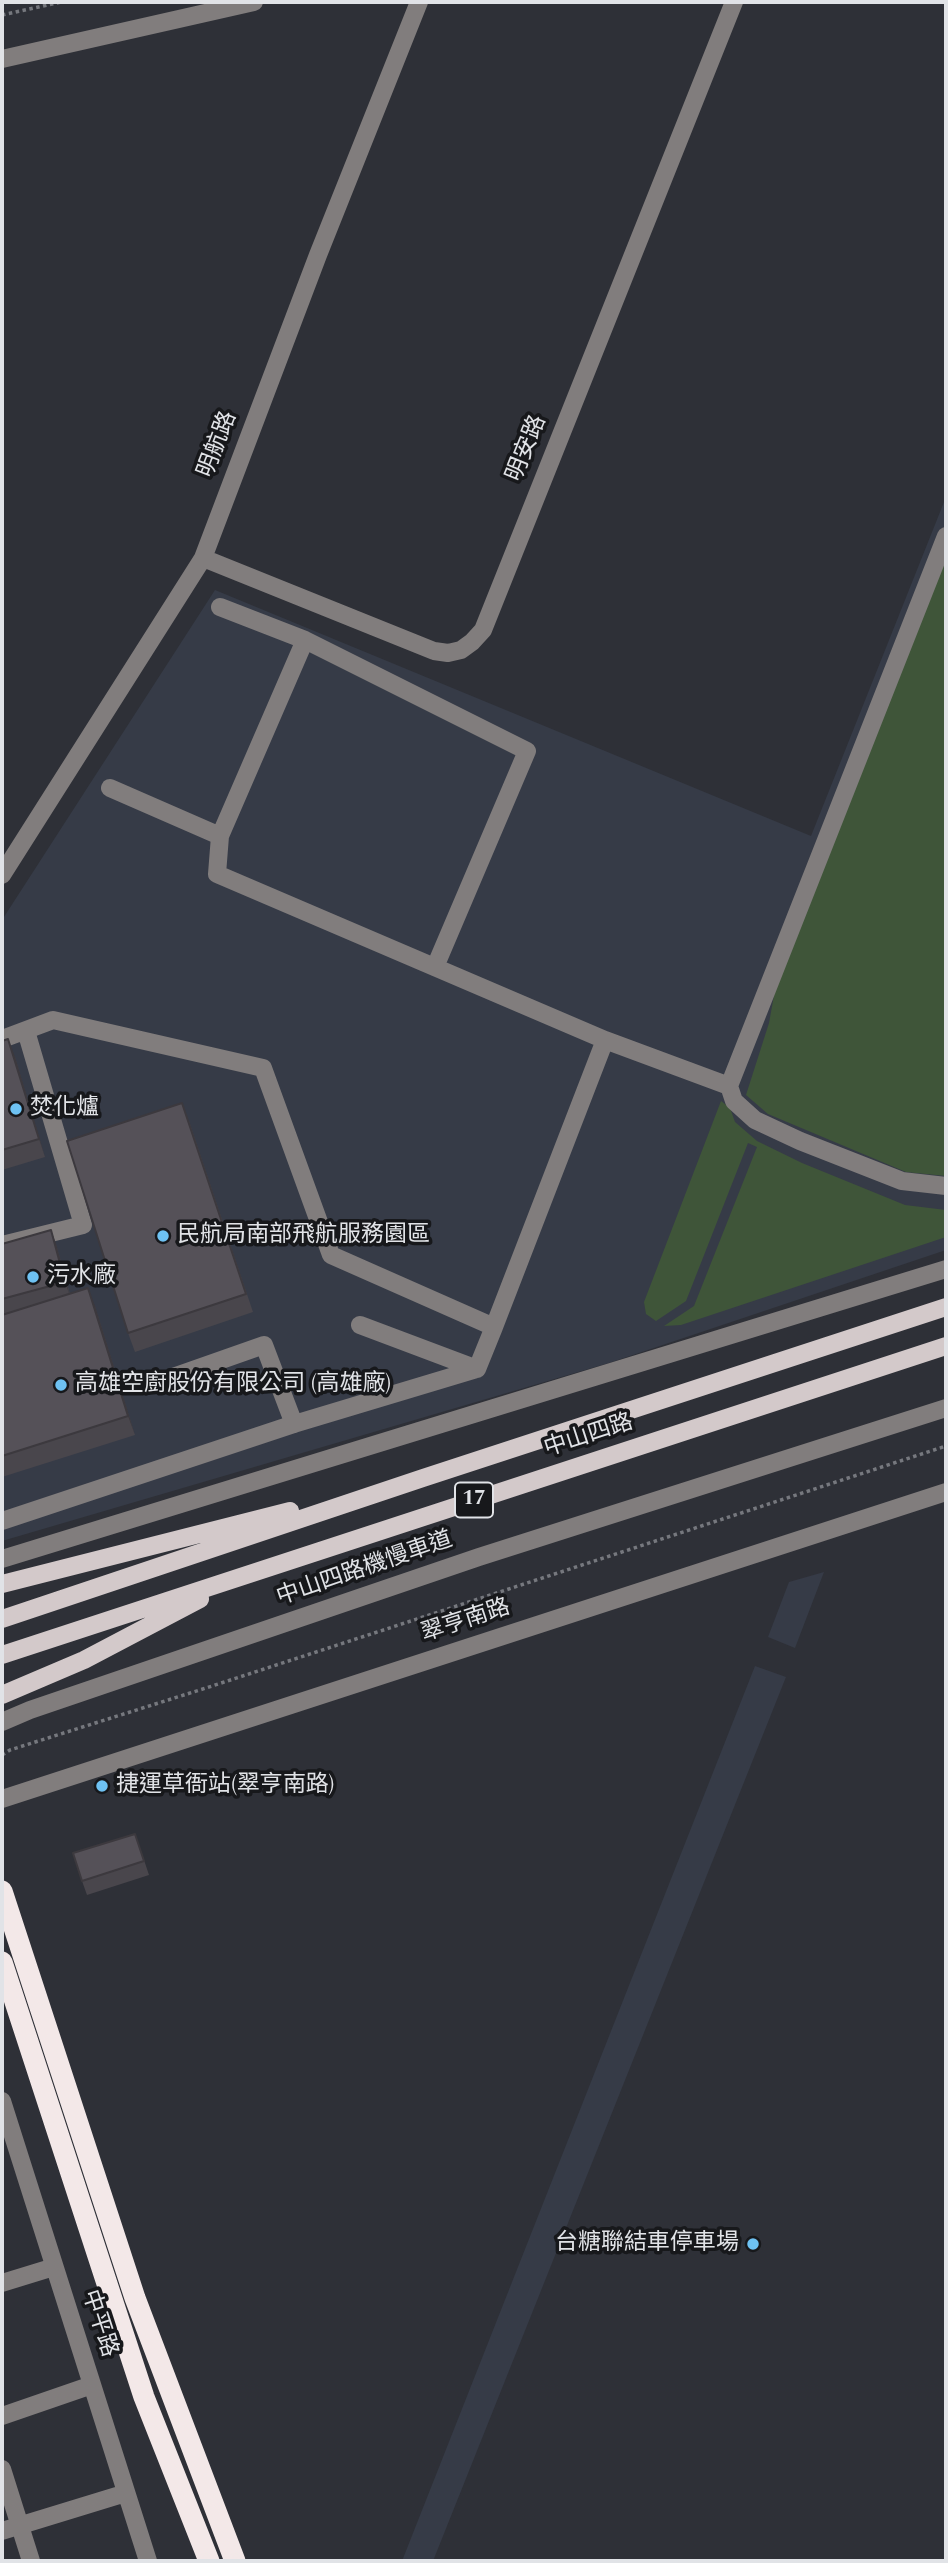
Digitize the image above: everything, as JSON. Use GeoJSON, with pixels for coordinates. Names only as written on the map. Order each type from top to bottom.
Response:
{"type":"FeatureCollection","features":[{"type":"Feature","properties":{"kind":"highway"},"geometry":{"type":"LineString","coordinates":[[2,1891],[135,2298],[235,2561]]}},
{"type":"Feature","properties":{"kind":"highway"},"geometry":{"type":"LineString","coordinates":[[2,1962],[144,2397],[209,2561]]}},
{"type":"Feature","properties":{"kind":"main road","name":"中山四路"},"geometry":{"type":"LineString","coordinates":[[2,1619],[946,1307]]}},
{"type":"Feature","properties":{"kind":"main road","name":"中山四路"},"geometry":{"type":"LineString","coordinates":[[2,1655],[946,1346]]}},
{"type":"Feature","properties":{"kind":"main road","name":"中山四路"},"geometry":{"type":"LineString","coordinates":[[2,1584],[423,1478]]}},
{"type":"Feature","properties":{"kind":"main road","name":"中山四路"},"geometry":{"type":"LineString","coordinates":[[2,1695],[84,1660],[247,1574]]}},
{"type":"Feature","properties":{"kind":"street"},"geometry":{"type":"LineString","coordinates":[[2,59],[254,2]]}},
{"type":"Feature","properties":{"kind":"street","name":"明航路"},"geometry":{"type":"LineString","coordinates":[[2,874],[203,558],[318,255],[419,2]]}},
{"type":"Feature","properties":{"kind":"street","name":"明安路"},"geometry":{"type":"LineString","coordinates":[[203,558],[435,651],[448,653],[461,650],[472,642],[483,630],[734,2]]}},
{"type":"Feature","properties":{"kind":"street"},"geometry":{"type":"LineString","coordinates":[[946,536],[729,1086],[734,1101],[755,1120],[800,1141],[902,1181],[946,1186]]}},
{"type":"Feature","properties":{"kind":"street"},"geometry":{"type":"LineString","coordinates":[[220,607],[305,640],[527,751],[435,967]]}},
{"type":"Feature","properties":{"kind":"street"},"geometry":{"type":"LineString","coordinates":[[305,640],[220,836],[217,874],[605,1040],[729,1086]]}},
{"type":"Feature","properties":{"kind":"street"},"geometry":{"type":"LineString","coordinates":[[110,789],[220,836]]}},
{"type":"Feature","properties":{"kind":"street"},"geometry":{"type":"LineString","coordinates":[[2,1039],[53,1020],[262,1068],[331,1255],[494,1327]]}},
{"type":"Feature","properties":{"kind":"street"},"geometry":{"type":"LineString","coordinates":[[2,1245],[83,1225],[26,1031]]}},
{"type":"Feature","properties":{"kind":"street"},"geometry":{"type":"LineString","coordinates":[[477,1369],[605,1040]]}},
{"type":"Feature","properties":{"kind":"street"},"geometry":{"type":"LineString","coordinates":[[2,1559],[946,1269]]}},
{"type":"Feature","properties":{"kind":"street"},"geometry":{"type":"LineString","coordinates":[[360,1325],[477,1369]]}},
{"type":"Feature","properties":{"kind":"street"},"geometry":{"type":"LineString","coordinates":[[173,1377],[264,1345],[294,1424]]}},
{"type":"Feature","properties":{"kind":"street"},"geometry":{"type":"LineString","coordinates":[[2,1521],[294,1424],[477,1369]]}},
{"type":"Feature","properties":{"kind":"street","name":"中山四路機慢車道"},"geometry":{"type":"LineString","coordinates":[[2,1723],[30,1710],[465,1561],[946,1408]]}},
{"type":"Feature","properties":{"kind":"street","name":"翠亨南路"},"geometry":{"type":"LineString","coordinates":[[2,1799],[946,1492]]}},
{"type":"Feature","properties":{"kind":"street","name":"中平路"},"geometry":{"type":"LineString","coordinates":[[2,2101],[6,2128],[54,2267],[148,2561]]}},
{"type":"Feature","properties":{"kind":"street"},"geometry":{"type":"LineString","coordinates":[[2,2283],[54,2267]]}},
{"type":"Feature","properties":{"kind":"street"},"geometry":{"type":"LineString","coordinates":[[2,2416],[92,2385]]}},
{"type":"Feature","properties":{"kind":"street"},"geometry":{"type":"LineString","coordinates":[[2,2469],[31,2561]]}},
{"type":"Feature","properties":{"kind":"street"},"geometry":{"type":"LineString","coordinates":[[2,2531],[126,2493]]}},
{"type":"Feature","properties":{"kind":"path"},"geometry":{"type":"LineString","coordinates":[[2,15],[61,2]]}},
{"type":"Feature","properties":{"kind":"path"},"geometry":{"type":"LineString","coordinates":[[2,1755],[10,1750],[946,1446]]}},
{"type":"Feature","properties":{"kind":"shaded area"},"geometry":{"type":"Polygon","coordinates":[[[946,497],[946,1250],[609,1363],[2,1541],[2,920],[215,590],[811,836],[946,497]]]}},
{"type":"Feature","properties":{"kind":"shaded area"},"geometry":{"type":"Polygon","coordinates":[[[824,1572],[795,1648],[768,1637],[789,1582],[824,1572]]]}},
{"type":"Feature","properties":{"kind":"shaded area"},"geometry":{"type":"Polygon","coordinates":[[[755,1666],[786,1677],[433,2561],[402,2561],[755,1666]]]}},
{"type":"Feature","properties":{"kind":"green space"},"geometry":{"type":"Polygon","coordinates":[[[946,545],[946,1176],[906,1172],[768,1114],[746,1095],[769,1023],[779,968],[946,545]]]}},
{"type":"Feature","properties":{"kind":"green space"},"geometry":{"type":"Polygon","coordinates":[[[721,1101],[730,1108],[735,1122],[757,1141],[802,1163],[905,1205],[946,1210],[946,1237],[681,1325],[664,1326],[694,1306],[757,1147],[748,1143],[686,1301],[656,1321],[646,1314],[644,1302],[721,1101]]]}},
{"type":"Feature","properties":{"kind":"building","name":"焚化爐"},"geometry":{"type":"Polygon","coordinates":[[[8,1039],[39,1139],[2,1150],[2,1041],[8,1039]]]}},
{"type":"Feature","properties":{"kind":"building","name":"民航局南部飛航服務園區"},"geometry":{"type":"Polygon","coordinates":[[[182,1103],[246,1294],[128,1333],[67,1141],[182,1103]]]}},
{"type":"Feature","properties":{"kind":"building","name":"污水廠"},"geometry":{"type":"Polygon","coordinates":[[[51,1230],[65,1282],[2,1299],[2,1244],[51,1230]]]}},
{"type":"Feature","properties":{"kind":"building","name":"高雄空廚股份有限公司 (高雄廠)"},"geometry":{"type":"Polygon","coordinates":[[[88,1288],[128,1416],[2,1456],[2,1315],[88,1288]]]}},
{"type":"Feature","properties":{"kind":"building"},"geometry":{"type":"Polygon","coordinates":[[[135,1834],[144,1861],[82,1881],[73,1853],[135,1834]]]}},
{"type":"Feature","properties":{"kind":"place","name":"焚化爐"},"geometry":{"type":"Point","coordinates":[16,1109]}},
{"type":"Feature","properties":{"kind":"place","name":"民航局南部飛航服務園區"},"geometry":{"type":"Point","coordinates":[163,1236]}},
{"type":"Feature","properties":{"kind":"place","name":"污水廠"},"geometry":{"type":"Point","coordinates":[33,1277]}},
{"type":"Feature","properties":{"kind":"place","name":"高雄空廚股份有限公司 (高雄廠)"},"geometry":{"type":"Point","coordinates":[61,1385]}},
{"type":"Feature","properties":{"kind":"place","name":"捷運草衙站(翠亨南路)"},"geometry":{"type":"Point","coordinates":[102,1786]}},
{"type":"Feature","properties":{"kind":"place","name":"台糖聯結車停車場"},"geometry":{"type":"Point","coordinates":[753,2244]}}]}
